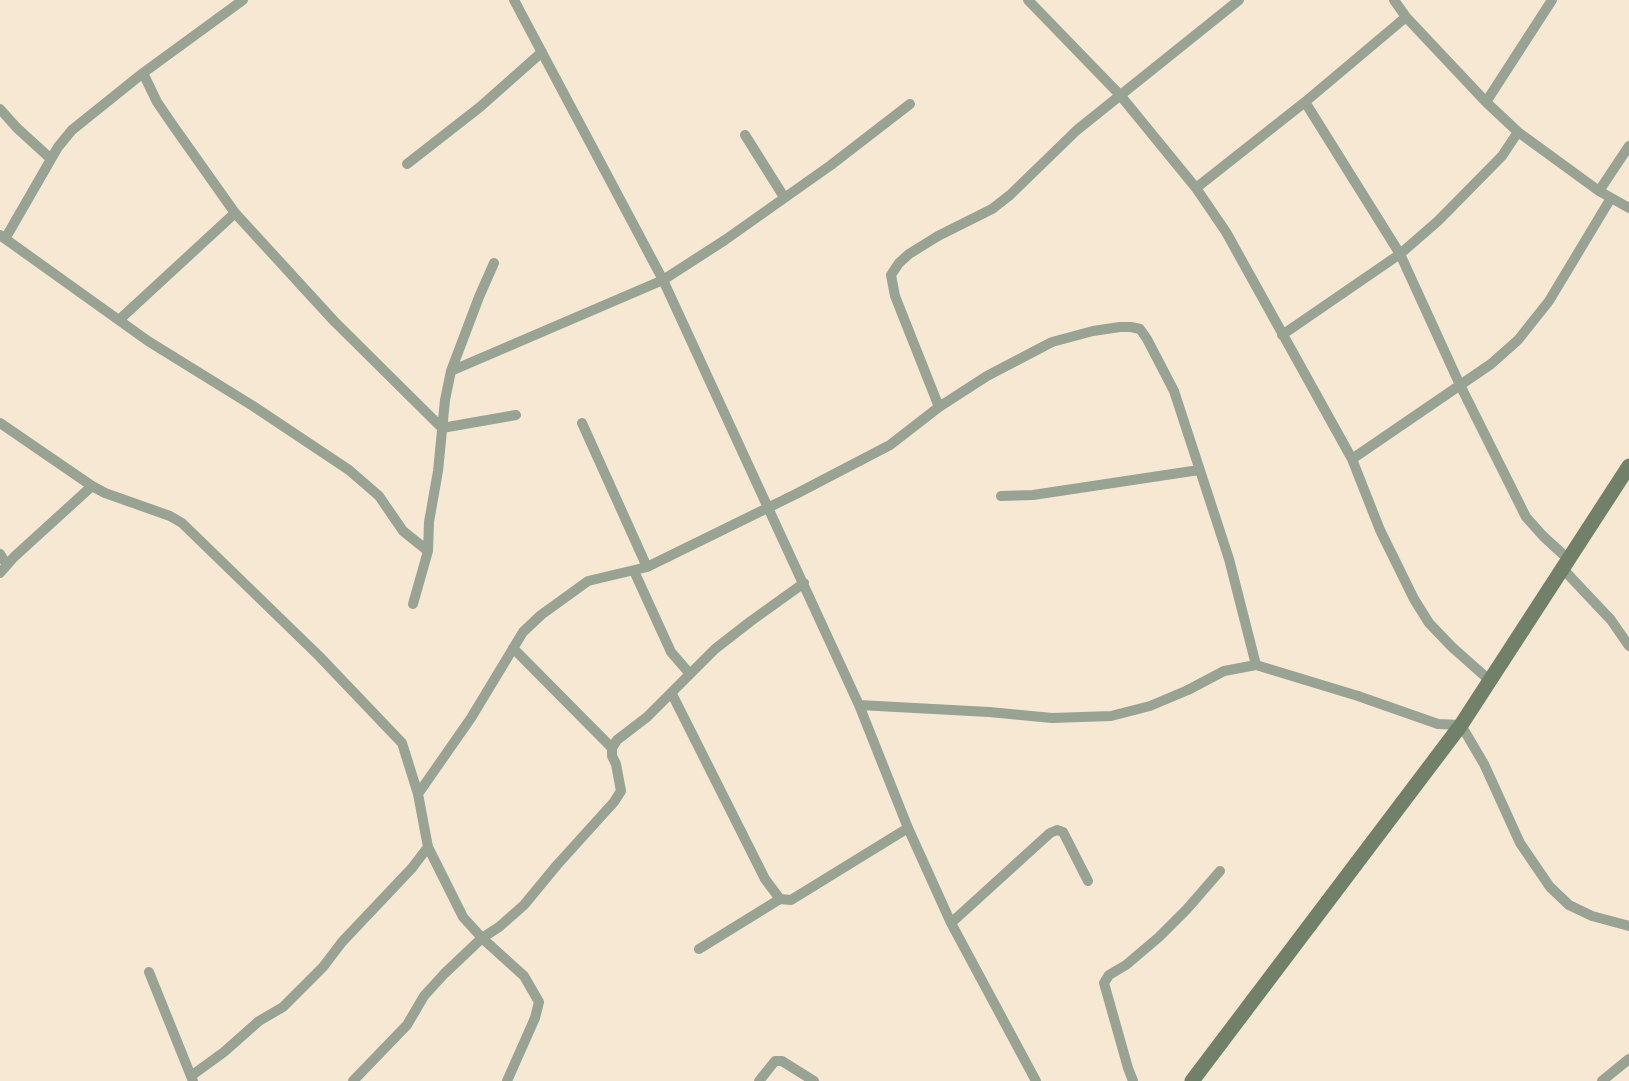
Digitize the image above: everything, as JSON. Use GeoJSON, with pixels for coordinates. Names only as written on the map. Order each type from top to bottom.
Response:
{"type":"FeatureCollection","features":[{"type":"Feature","properties":{"kind":"street"},"geometry":{"type":"LineString","coordinates":[[243,0],[143,73],[72,130],[51,159],[3,237],[148,341],[254,406],[349,470],[379,496],[402,531],[428,551]]}},
{"type":"Feature","properties":{"kind":"street"},"geometry":{"type":"LineString","coordinates":[[514,0],[663,280],[859,705],[908,828],[951,923],[1036,1081]]}},
{"type":"Feature","properties":{"kind":"street"},"geometry":{"type":"LineString","coordinates":[[939,407],[895,296],[891,275],[899,263],[938,236],[992,209],[1010,195],[1077,130],[1239,0]]}},
{"type":"Feature","properties":{"kind":"street"},"geometry":{"type":"LineString","coordinates":[[1394,0],[1406,17],[1486,102],[1518,132],[1599,191],[1629,208]]}},
{"type":"Feature","properties":{"kind":"street"},"geometry":{"type":"LineString","coordinates":[[1486,102],[1552,0]]}},
{"type":"Feature","properties":{"kind":"street"},"geometry":{"type":"LineString","coordinates":[[1034,2],[1120,95],[1196,188],[1226,232],[1352,459],[1380,530],[1414,599],[1429,623],[1488,679]]}},
{"type":"Feature","properties":{"kind":"street"},"geometry":{"type":"LineString","coordinates":[[1196,188],[1305,102],[1406,17]]}},
{"type":"Feature","properties":{"kind":"street"},"geometry":{"type":"LineString","coordinates":[[407,164],[480,106],[542,52]]}},
{"type":"Feature","properties":{"kind":"street"},"geometry":{"type":"LineString","coordinates":[[143,73],[157,102],[235,213],[334,321],[442,428]]}},
{"type":"Feature","properties":{"kind":"street"},"geometry":{"type":"LineString","coordinates":[[1305,102],[1400,254],[1460,386],[1526,517],[1611,620],[1629,646]]}},
{"type":"Feature","properties":{"kind":"street"},"geometry":{"type":"LineString","coordinates":[[451,371],[663,280],[725,240],[831,165],[909,104]]}},
{"type":"Feature","properties":{"kind":"street"},"geometry":{"type":"LineString","coordinates":[[0,109],[16,128],[51,159]]}},
{"type":"Feature","properties":{"kind":"street"},"geometry":{"type":"LineString","coordinates":[[1282,335],[1400,254],[1485,175],[1502,156],[1518,132]]}},
{"type":"Feature","properties":{"kind":"street"},"geometry":{"type":"LineString","coordinates":[[745,135],[784,197]]}},
{"type":"Feature","properties":{"kind":"street"},"geometry":{"type":"LineString","coordinates":[[1599,191],[1629,146]]}},
{"type":"Feature","properties":{"kind":"street"},"geometry":{"type":"LineString","coordinates":[[1352,459],[1491,364],[1518,340],[1549,301],[1611,198]]}},
{"type":"Feature","properties":{"kind":"street"},"geometry":{"type":"LineString","coordinates":[[119,320],[235,213]]}},
{"type":"Feature","properties":{"kind":"street"},"geometry":{"type":"LineString","coordinates":[[413,604],[428,551],[429,522],[451,371],[494,263]]}},
{"type":"Feature","properties":{"kind":"street"},"geometry":{"type":"LineString","coordinates":[[418,794],[471,718],[523,632],[541,615],[588,581],[647,567],[769,507],[890,445],[939,407],[987,376],[1052,342],[1093,331],[1131,327],[1140,329],[1174,391],[1229,559],[1256,665]]}},
{"type":"Feature","properties":{"kind":"street"},"geometry":{"type":"LineString","coordinates":[[442,428],[516,415]]}},
{"type":"Feature","properties":{"kind":"street"},"geometry":{"type":"LineString","coordinates":[[0,423],[92,486],[105,493],[170,516],[192,531],[319,656],[402,743],[418,794],[428,847],[463,918],[524,976],[539,1002],[535,1018],[507,1081]]}},
{"type":"Feature","properties":{"kind":"street"},"geometry":{"type":"LineString","coordinates":[[582,423],[647,567]]}},
{"type":"Feature","properties":{"kind":"street"},"geometry":{"type":"LineString","coordinates":[[1192,1081],[1461,724],[1488,679],[1629,466]]}},
{"type":"Feature","properties":{"kind":"street"},"geometry":{"type":"LineString","coordinates":[[1001,496],[1033,495],[1198,470]]}},
{"type":"Feature","properties":{"kind":"street"},"geometry":{"type":"LineString","coordinates":[[0,554],[4,569],[92,486]]}},
{"type":"Feature","properties":{"kind":"street"},"geometry":{"type":"LineString","coordinates":[[634,571],[671,652],[690,674]]}},
{"type":"Feature","properties":{"kind":"street"},"geometry":{"type":"LineString","coordinates":[[353,1081],[407,1025],[424,996],[482,938],[525,905],[557,865],[614,802],[621,791],[616,764],[612,756],[612,748],[617,740],[647,717],[715,650],[804,583]]}},
{"type":"Feature","properties":{"kind":"street"},"geometry":{"type":"LineString","coordinates":[[513,648],[612,748]]}},
{"type":"Feature","properties":{"kind":"street"},"geometry":{"type":"LineString","coordinates":[[859,705],[1052,718],[1111,716],[1150,706],[1224,671],[1256,665],[1358,696],[1438,724],[1461,724]]}},
{"type":"Feature","properties":{"kind":"street"},"geometry":{"type":"LineString","coordinates":[[672,694],[765,879],[780,899]]}},
{"type":"Feature","properties":{"kind":"street"},"geometry":{"type":"LineString","coordinates":[[1461,724],[1484,764],[1520,843],[1550,888],[1569,904],[1592,916],[1629,926]]}},
{"type":"Feature","properties":{"kind":"street"},"geometry":{"type":"LineString","coordinates":[[699,949],[780,899],[790,900],[908,828]]}},
{"type":"Feature","properties":{"kind":"street"},"geometry":{"type":"LineString","coordinates":[[951,923],[1050,833],[1057,830],[1063,832],[1088,880]]}},
{"type":"Feature","properties":{"kind":"street"},"geometry":{"type":"LineString","coordinates":[[149,972],[192,1079],[259,1021],[283,1007],[323,967],[342,942],[412,868],[428,847]]}},
{"type":"Feature","properties":{"kind":"street"},"geometry":{"type":"LineString","coordinates":[[1133,1081],[1104,983],[1109,975],[1126,965],[1159,937],[1220,871]]}},
{"type":"Feature","properties":{"kind":"street"},"geometry":{"type":"LineString","coordinates":[[1602,1081],[1629,1059]]}},
{"type":"Feature","properties":{"kind":"street"},"geometry":{"type":"LineString","coordinates":[[759,1081],[775,1061],[782,1061],[814,1081]]}}]}
